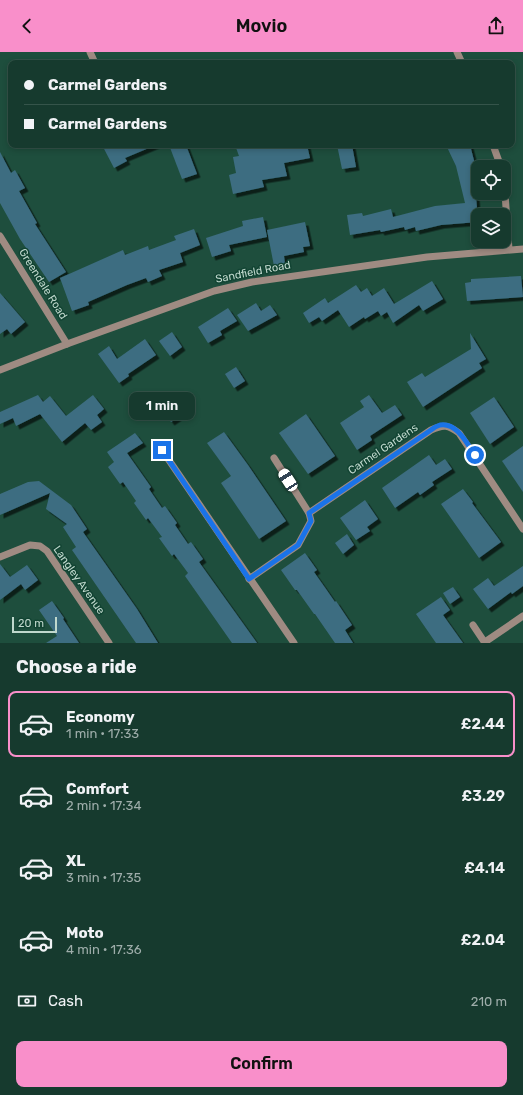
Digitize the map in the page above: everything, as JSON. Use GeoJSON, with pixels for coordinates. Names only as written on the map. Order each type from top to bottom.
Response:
{"type":"FeatureCollection","features":[{"type":"Feature","properties":{"kind":"street"},"geometry":{"type":"LineString","coordinates":[[494,148],[498,160]]}},
{"type":"Feature","properties":{"kind":"street"},"geometry":{"type":"LineString","coordinates":[[505,200],[509,249]]}},
{"type":"Feature","properties":{"kind":"street","name":"Greendale Road"},"geometry":{"type":"LineString","coordinates":[[0,236],[67,344]]}},
{"type":"Feature","properties":{"kind":"street","name":"Sandfield Road"},"geometry":{"type":"LineString","coordinates":[[0,370],[214,291],[261,280],[427,258],[509,249],[523,249]]}},
{"type":"Feature","properties":{"kind":"street","name":"Carmel Gardens"},"geometry":{"type":"LineString","coordinates":[[309,513],[440,425],[451,427],[460,433],[523,527]]}},
{"type":"Feature","properties":{"kind":"street"},"geometry":{"type":"LineString","coordinates":[[162,450],[294,643]]}},
{"type":"Feature","properties":{"kind":"street"},"geometry":{"type":"LineString","coordinates":[[249,579],[298,545],[311,521],[309,513],[274,458]]}},
{"type":"Feature","properties":{"kind":"street","name":"Langley Avenue"},"geometry":{"type":"LineString","coordinates":[[0,557],[30,545],[40,546],[47,551],[108,643]]}},
{"type":"Feature","properties":{"kind":"street"},"geometry":{"type":"LineString","coordinates":[[473,625],[485,642],[523,616]]}},
{"type":"Feature","properties":{"kind":"building"},"geometry":{"type":"Polygon","coordinates":[[[104,148],[149,148],[125,158],[127,161],[114,168],[104,148]]]}},
{"type":"Feature","properties":{"kind":"building"},"geometry":{"type":"Polygon","coordinates":[[[170,148],[187,148],[197,174],[182,179],[170,148]]]}},
{"type":"Feature","properties":{"kind":"building"},"geometry":{"type":"Polygon","coordinates":[[[236,148],[308,148],[310,158],[284,163],[287,176],[262,180],[264,187],[233,194],[229,175],[236,173],[233,157],[239,156],[236,148]]]}},
{"type":"Feature","properties":{"kind":"building"},"geometry":{"type":"Polygon","coordinates":[[[338,148],[353,148],[356,167],[342,169],[338,148]]]}},
{"type":"Feature","properties":{"kind":"building"},"geometry":{"type":"Polygon","coordinates":[[[447,148],[471,148],[474,160],[471,160],[471,200],[476,200],[477,208],[471,208],[471,223],[441,225],[416,231],[415,227],[405,230],[404,227],[381,232],[380,230],[350,235],[347,215],[362,213],[363,216],[391,209],[393,217],[435,206],[465,203],[456,166],[447,148]]]}},
{"type":"Feature","properties":{"kind":"building"},"geometry":{"type":"Polygon","coordinates":[[[0,152],[11,173],[15,170],[25,188],[19,191],[37,223],[35,224],[66,272],[49,282],[20,239],[0,203],[0,152]]]}},
{"type":"Feature","properties":{"kind":"building"},"geometry":{"type":"Polygon","coordinates":[[[263,217],[267,237],[229,245],[231,251],[212,257],[206,238],[243,226],[242,221],[263,217]]]}},
{"type":"Feature","properties":{"kind":"building"},"geometry":{"type":"Polygon","coordinates":[[[305,222],[310,246],[303,247],[304,252],[284,256],[285,264],[274,266],[267,230],[305,222]]]}},
{"type":"Feature","properties":{"kind":"building"},"geometry":{"type":"Polygon","coordinates":[[[194,229],[200,245],[180,253],[183,262],[159,270],[162,276],[148,282],[146,278],[127,285],[88,302],[89,305],[72,311],[60,278],[123,250],[125,255],[148,246],[149,250],[176,240],[174,236],[194,229]]]}},
{"type":"Feature","properties":{"kind":"building"},"geometry":{"type":"Polygon","coordinates":[[[521,276],[523,297],[467,301],[465,283],[471,282],[471,279],[521,276]]]}},
{"type":"Feature","properties":{"kind":"building"},"geometry":{"type":"Polygon","coordinates":[[[432,281],[443,299],[423,311],[419,305],[393,323],[387,312],[381,316],[378,311],[365,319],[364,317],[349,327],[338,310],[322,321],[319,317],[309,323],[303,313],[325,298],[328,303],[356,285],[361,292],[367,288],[372,296],[384,288],[394,304],[432,281]]]}},
{"type":"Feature","properties":{"kind":"building"},"geometry":{"type":"Polygon","coordinates":[[[0,293],[25,322],[11,334],[7,329],[0,334],[0,293]]]}},
{"type":"Feature","properties":{"kind":"building"},"geometry":{"type":"Polygon","coordinates":[[[256,303],[261,311],[270,305],[277,315],[248,331],[237,315],[256,303]]]}},
{"type":"Feature","properties":{"kind":"building"},"geometry":{"type":"Polygon","coordinates":[[[228,308],[237,321],[220,331],[222,335],[208,343],[198,327],[228,308]]]}},
{"type":"Feature","properties":{"kind":"building"},"geometry":{"type":"Polygon","coordinates":[[[172,332],[182,347],[170,356],[159,341],[172,332]]]}},
{"type":"Feature","properties":{"kind":"building"},"geometry":{"type":"Polygon","coordinates":[[[470,333],[486,359],[479,363],[482,368],[423,407],[407,382],[422,373],[425,377],[471,349],[470,333]]]}},
{"type":"Feature","properties":{"kind":"building"},"geometry":{"type":"Polygon","coordinates":[[[145,339],[156,355],[128,374],[129,376],[119,383],[98,354],[109,346],[117,359],[145,339]]]}},
{"type":"Feature","properties":{"kind":"building"},"geometry":{"type":"Polygon","coordinates":[[[236,367],[245,381],[234,388],[225,374],[236,367]]]}},
{"type":"Feature","properties":{"kind":"building"},"geometry":{"type":"Polygon","coordinates":[[[168,393],[183,414],[171,422],[156,401],[168,393]]]}},
{"type":"Feature","properties":{"kind":"building"},"geometry":{"type":"Polygon","coordinates":[[[38,395],[43,402],[50,396],[66,416],[93,395],[104,409],[97,415],[102,422],[91,430],[85,423],[62,442],[40,414],[16,426],[13,418],[0,424],[0,412],[38,395]]]}},
{"type":"Feature","properties":{"kind":"building"},"geometry":{"type":"Polygon","coordinates":[[[369,395],[382,413],[395,405],[402,415],[370,436],[372,440],[357,450],[340,423],[364,407],[360,401],[369,395]]]}},
{"type":"Feature","properties":{"kind":"building"},"geometry":{"type":"Polygon","coordinates":[[[494,397],[514,427],[490,444],[470,413],[494,397]]]}},
{"type":"Feature","properties":{"kind":"building"},"geometry":{"type":"Polygon","coordinates":[[[306,414],[335,456],[308,474],[279,433],[306,414]]]}},
{"type":"Feature","properties":{"kind":"building"},"geometry":{"type":"Polygon","coordinates":[[[224,432],[286,521],[259,539],[221,483],[231,476],[207,443],[224,432]]]}},
{"type":"Feature","properties":{"kind":"building"},"geometry":{"type":"Polygon","coordinates":[[[135,433],[143,443],[127,453],[151,487],[149,489],[162,508],[165,506],[177,523],[175,525],[188,544],[191,542],[203,559],[199,562],[257,643],[232,643],[185,576],[188,573],[174,554],[172,556],[159,538],[162,537],[148,518],[146,520],[134,503],[136,501],[123,482],[120,484],[108,467],[114,462],[107,452],[135,433]]]}},
{"type":"Feature","properties":{"kind":"building"},"geometry":{"type":"Polygon","coordinates":[[[523,446],[523,492],[502,461],[523,446]]]}},
{"type":"Feature","properties":{"kind":"building"},"geometry":{"type":"Polygon","coordinates":[[[429,455],[436,465],[445,459],[452,469],[432,482],[434,485],[420,495],[418,492],[395,508],[382,488],[429,455]]]}},
{"type":"Feature","properties":{"kind":"building"},"geometry":{"type":"Polygon","coordinates":[[[39,481],[71,505],[87,529],[83,532],[137,609],[158,643],[136,643],[72,550],[76,547],[63,527],[67,524],[46,509],[50,493],[0,515],[0,494],[28,482],[39,481]]]}},
{"type":"Feature","properties":{"kind":"building"},"geometry":{"type":"Polygon","coordinates":[[[463,489],[501,542],[479,558],[441,504],[463,489]]]}},
{"type":"Feature","properties":{"kind":"building"},"geometry":{"type":"Polygon","coordinates":[[[365,500],[378,519],[367,527],[370,531],[356,540],[340,518],[365,500]]]}},
{"type":"Feature","properties":{"kind":"building"},"geometry":{"type":"Polygon","coordinates":[[[347,534],[354,545],[343,554],[335,543],[347,534]]]}},
{"type":"Feature","properties":{"kind":"building"},"geometry":{"type":"Polygon","coordinates":[[[305,553],[317,570],[314,572],[352,625],[345,630],[353,643],[335,643],[281,570],[305,553]]]}},
{"type":"Feature","properties":{"kind":"building"},"geometry":{"type":"Polygon","coordinates":[[[0,564],[10,577],[27,565],[38,580],[25,590],[21,584],[0,600],[0,564]]]}},
{"type":"Feature","properties":{"kind":"building"},"geometry":{"type":"Polygon","coordinates":[[[523,566],[523,586],[512,594],[511,592],[488,609],[473,589],[488,578],[494,586],[523,566]]]}},
{"type":"Feature","properties":{"kind":"building"},"geometry":{"type":"Polygon","coordinates":[[[453,587],[460,597],[450,604],[443,593],[453,587]]]}},
{"type":"Feature","properties":{"kind":"building"},"geometry":{"type":"Polygon","coordinates":[[[441,597],[450,610],[443,615],[463,643],[436,643],[416,614],[441,597]]]}},
{"type":"Feature","properties":{"kind":"building"},"geometry":{"type":"Polygon","coordinates":[[[52,601],[79,643],[46,643],[57,636],[39,610],[52,601]]]}},
{"type":"Feature","properties":{"kind":"route"},"geometry":{"type":"LineString","coordinates":[[162,450],[249,579],[298,545],[311,521],[309,513],[440,425],[451,427],[460,433],[475,455]]}}]}
